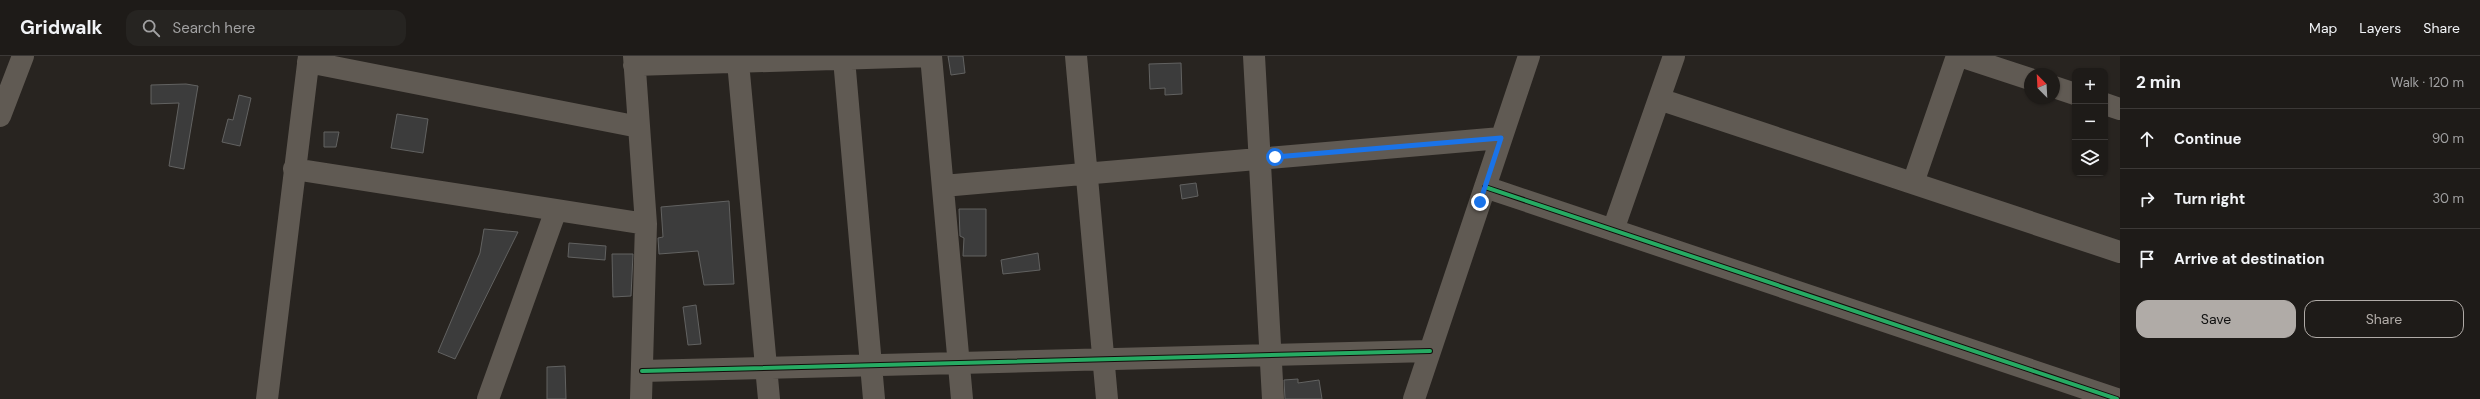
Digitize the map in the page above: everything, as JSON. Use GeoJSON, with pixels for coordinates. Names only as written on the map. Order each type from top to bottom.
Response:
{"type":"FeatureCollection","features":[{"type":"Feature","properties":{"kind":"street"},"geometry":{"type":"LineString","coordinates":[[2,107],[23,56]]}},
{"type":"Feature","properties":{"kind":"street"},"geometry":{"type":"LineString","coordinates":[[641,399],[646,224],[634,60],[738,62],[931,56],[962,399]]}},
{"type":"Feature","properties":{"kind":"street"},"geometry":{"type":"LineString","coordinates":[[1076,56],[1107,399]]}},
{"type":"Feature","properties":{"kind":"street"},"geometry":{"type":"LineString","coordinates":[[1254,56],[1273,399]]}},
{"type":"Feature","properties":{"kind":"street"},"geometry":{"type":"LineString","coordinates":[[1414,399],[1529,56]]}},
{"type":"Feature","properties":{"kind":"street"},"geometry":{"type":"LineString","coordinates":[[1613,230],[1674,56]]}},
{"type":"Feature","properties":{"kind":"street"},"geometry":{"type":"LineString","coordinates":[[1913,183],[1958,56],[2024,77]]}},
{"type":"Feature","properties":{"kind":"street"},"geometry":{"type":"LineString","coordinates":[[273,396],[294,169],[308,59],[639,127]]}},
{"type":"Feature","properties":{"kind":"street"},"geometry":{"type":"LineString","coordinates":[[844,59],[874,399]]}},
{"type":"Feature","properties":{"kind":"street"},"geometry":{"type":"LineString","coordinates":[[738,62],[769,399]]}},
{"type":"Feature","properties":{"kind":"street"},"geometry":{"type":"LineString","coordinates":[[2060,89],[2072,93]]}},
{"type":"Feature","properties":{"kind":"street"},"geometry":{"type":"LineString","coordinates":[[1659,98],[2120,252]]}},
{"type":"Feature","properties":{"kind":"street"},"geometry":{"type":"LineString","coordinates":[[2108,105],[2120,109]]}},
{"type":"Feature","properties":{"kind":"street"},"geometry":{"type":"LineString","coordinates":[[943,186],[1501,138]]}},
{"type":"Feature","properties":{"kind":"street"},"geometry":{"type":"LineString","coordinates":[[294,169],[646,224]]}},
{"type":"Feature","properties":{"kind":"street"},"geometry":{"type":"LineString","coordinates":[[1485,187],[1613,230],[2078,393],[2119,398]]}},
{"type":"Feature","properties":{"kind":"street"},"geometry":{"type":"LineString","coordinates":[[488,399],[556,210]]}},
{"type":"Feature","properties":{"kind":"street"},"geometry":{"type":"LineString","coordinates":[[642,372],[1430,352]]}},
{"type":"Feature","properties":{"kind":"building"},"geometry":{"type":"Polygon","coordinates":[[[948,56],[963,56],[965,73],[951,75],[948,56]]]}},
{"type":"Feature","properties":{"kind":"building"},"geometry":{"type":"Polygon","coordinates":[[[1181,63],[1182,94],[1165,95],[1165,88],[1150,89],[1149,64],[1181,63]]]}},
{"type":"Feature","properties":{"kind":"building"},"geometry":{"type":"Polygon","coordinates":[[[186,84],[198,86],[184,169],[169,166],[179,103],[151,104],[151,85],[186,84]]]}},
{"type":"Feature","properties":{"kind":"building"},"geometry":{"type":"Polygon","coordinates":[[[239,95],[251,98],[240,146],[222,142],[228,119],[233,120],[239,95]]]}},
{"type":"Feature","properties":{"kind":"building"},"geometry":{"type":"Polygon","coordinates":[[[397,114],[428,119],[423,153],[391,148],[397,114]]]}},
{"type":"Feature","properties":{"kind":"building"},"geometry":{"type":"Polygon","coordinates":[[[324,132],[339,132],[336,147],[324,147],[324,132]]]}},
{"type":"Feature","properties":{"kind":"building"},"geometry":{"type":"Polygon","coordinates":[[[1196,183],[1198,196],[1182,199],[1180,185],[1196,183]]]}},
{"type":"Feature","properties":{"kind":"building"},"geometry":{"type":"Polygon","coordinates":[[[729,201],[734,284],[704,285],[698,251],[659,254],[658,238],[663,237],[661,207],[729,201]]]}},
{"type":"Feature","properties":{"kind":"building"},"geometry":{"type":"Polygon","coordinates":[[[959,209],[986,209],[986,256],[963,256],[964,238],[960,236],[959,209]]]}},
{"type":"Feature","properties":{"kind":"building"},"geometry":{"type":"Polygon","coordinates":[[[484,229],[518,232],[455,359],[438,352],[480,253],[484,229]]]}},
{"type":"Feature","properties":{"kind":"building"},"geometry":{"type":"Polygon","coordinates":[[[569,243],[606,246],[605,260],[568,257],[569,243]]]}},
{"type":"Feature","properties":{"kind":"building"},"geometry":{"type":"Polygon","coordinates":[[[1038,253],[1040,270],[1003,274],[1001,260],[1038,253]]]}},
{"type":"Feature","properties":{"kind":"building"},"geometry":{"type":"Polygon","coordinates":[[[612,254],[633,254],[631,296],[613,297],[612,254]]]}},
{"type":"Feature","properties":{"kind":"building"},"geometry":{"type":"Polygon","coordinates":[[[696,305],[701,344],[688,345],[683,307],[696,305]]]}},
{"type":"Feature","properties":{"kind":"building"},"geometry":{"type":"Polygon","coordinates":[[[565,366],[566,399],[547,399],[547,367],[565,366]]]}},
{"type":"Feature","properties":{"kind":"building"},"geometry":{"type":"Polygon","coordinates":[[[1298,379],[1298,383],[1319,380],[1322,399],[1285,399],[1284,380],[1298,379]]]}},
{"type":"Feature","properties":{"kind":"cycle path"},"geometry":{"type":"LineString","coordinates":[[1485,187],[2117,399]]}},
{"type":"Feature","properties":{"kind":"cycle path"},"geometry":{"type":"LineString","coordinates":[[642,371],[1430,351]]}},
{"type":"Feature","properties":{"kind":"route"},"geometry":{"type":"LineString","coordinates":[[1275,157],[1501,138],[1480,202]]}}]}
